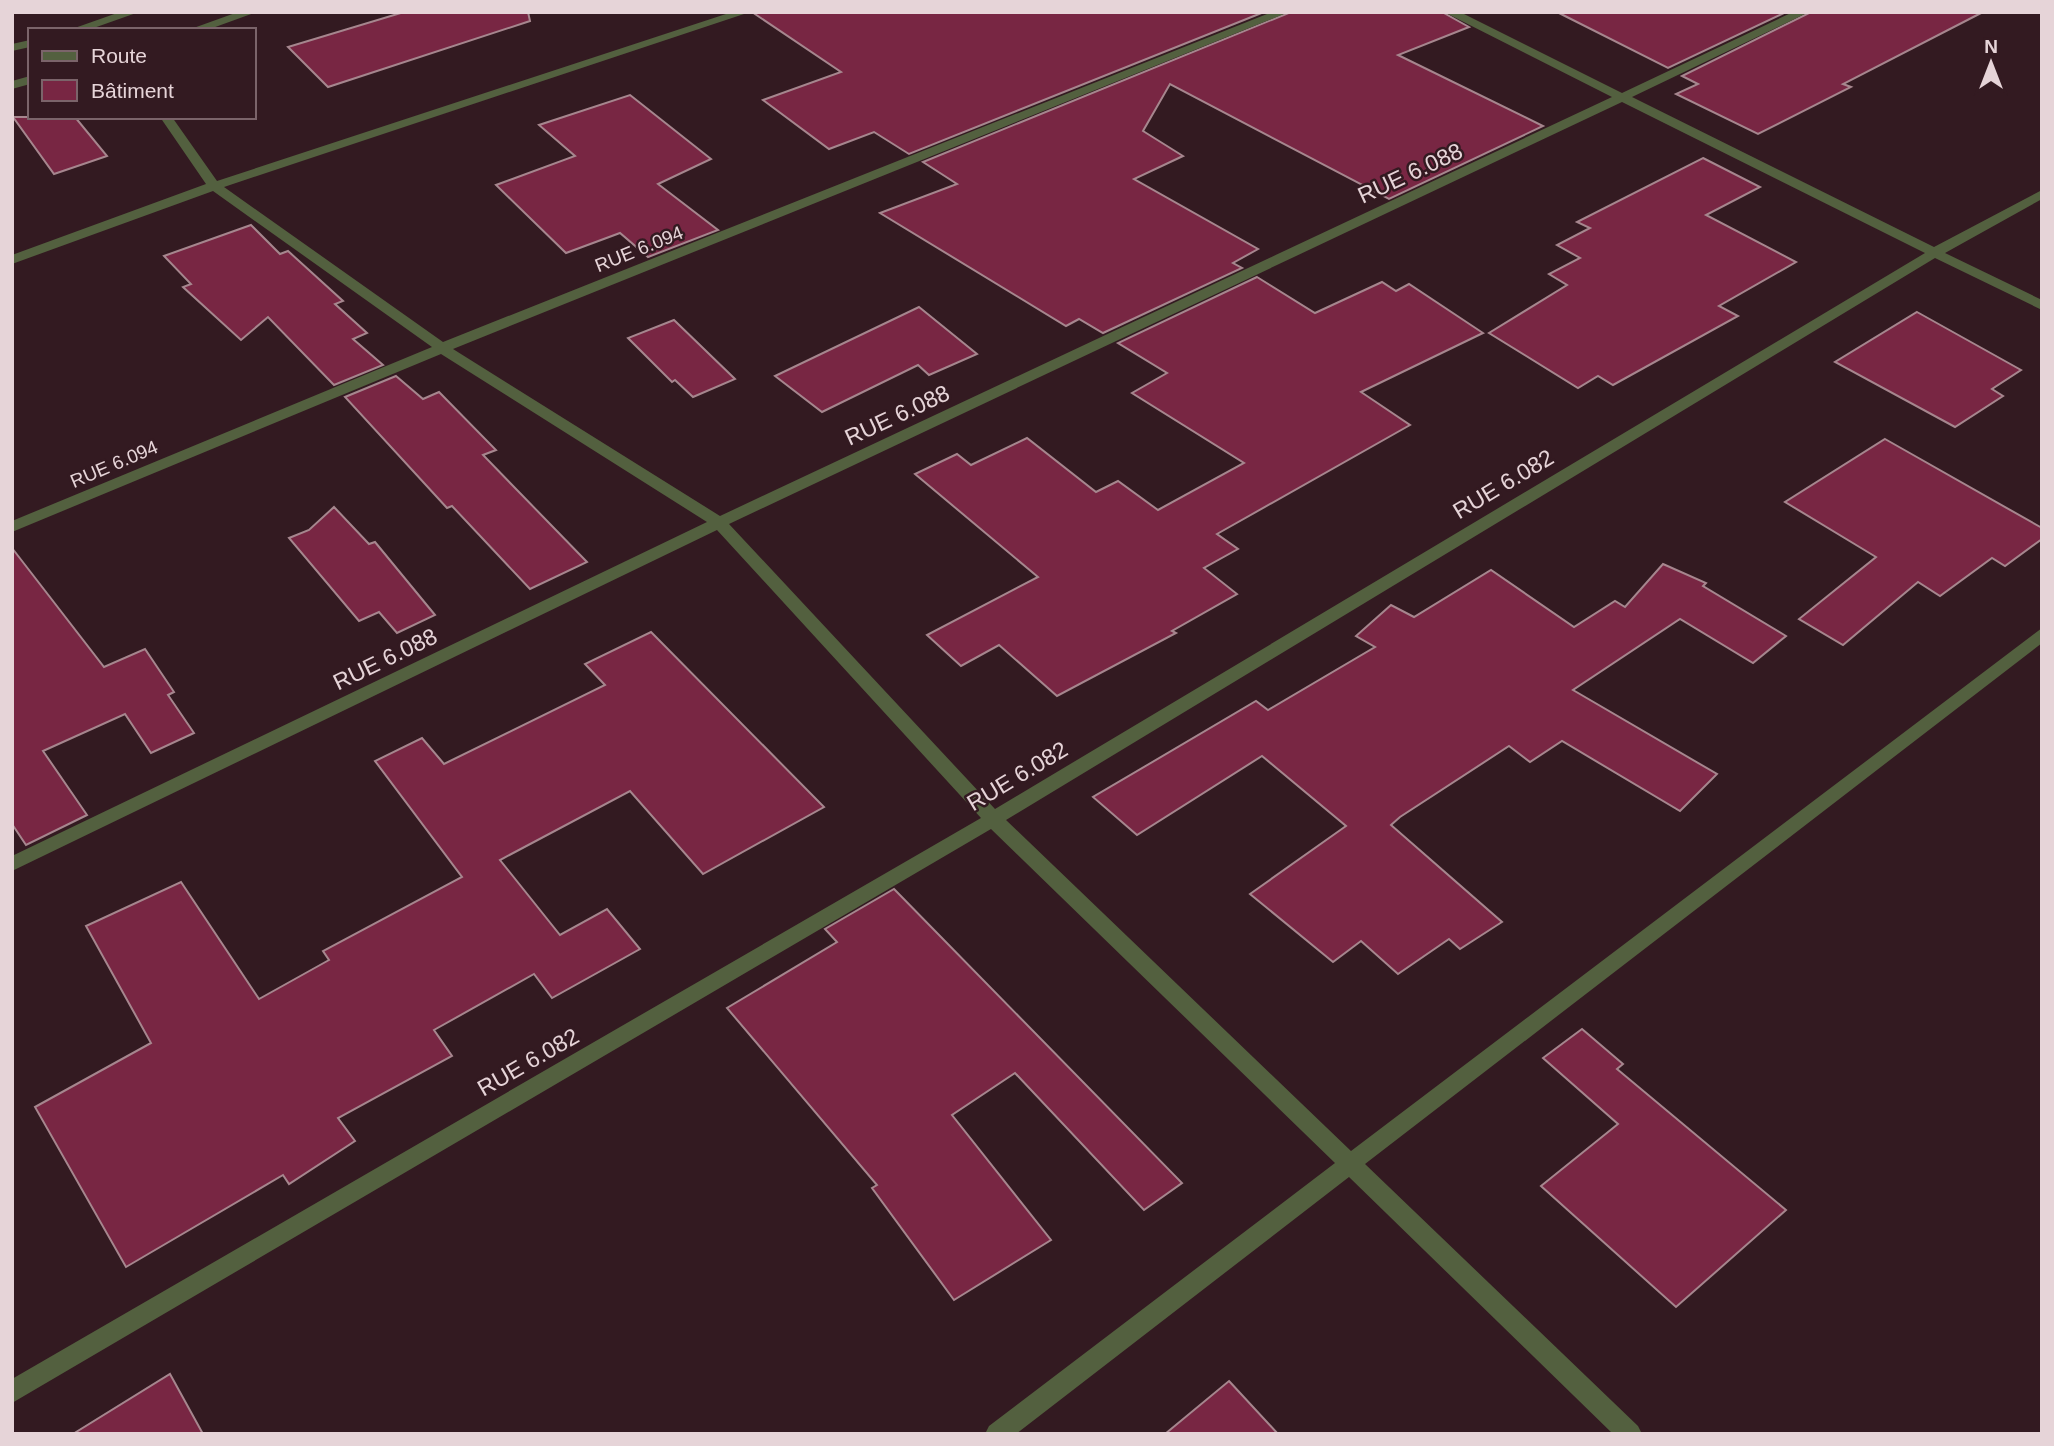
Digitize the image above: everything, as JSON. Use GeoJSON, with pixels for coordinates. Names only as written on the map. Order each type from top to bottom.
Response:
{"type":"FeatureCollection","features":[{"type":"Feature","properties":{"kind":"street"},"geometry":{"type":"LineString","coordinates":[[81,28],[133,12]]}},
{"type":"Feature","properties":{"kind":"street"},"geometry":{"type":"LineString","coordinates":[[200,28],[251,12]]}},
{"type":"Feature","properties":{"kind":"street"},"geometry":{"type":"LineString","coordinates":[[12,260],[214,186],[744,12]]}},
{"type":"Feature","properties":{"kind":"street","name":"RUE 6.094"},"geometry":{"type":"LineString","coordinates":[[12,527],[442,348],[1283,12]]}},
{"type":"Feature","properties":{"kind":"street"},"geometry":{"type":"LineString","coordinates":[[1450,12],[2042,306]]}},
{"type":"Feature","properties":{"kind":"street","name":"RUE 6.088"},"geometry":{"type":"LineString","coordinates":[[12,864],[719,523],[1803,12]]}},
{"type":"Feature","properties":{"kind":"street"},"geometry":{"type":"LineString","coordinates":[[167,119],[214,186],[442,348],[719,523],[993,819],[1630,1434]]}},
{"type":"Feature","properties":{"kind":"street","name":"RUE 6.082"},"geometry":{"type":"LineString","coordinates":[[12,1392],[993,819],[1934,253],[2042,194]]}},
{"type":"Feature","properties":{"kind":"street"},"geometry":{"type":"LineString","coordinates":[[997,1434],[2042,634]]}},
{"type":"Feature","properties":{"kind":"building"},"geometry":{"type":"Polygon","coordinates":[[[404,12],[528,12],[530,21],[328,87],[288,47],[404,12]]]}},
{"type":"Feature","properties":{"kind":"building"},"geometry":{"type":"Polygon","coordinates":[[[752,12],[1264,12],[909,154],[874,132],[829,149],[763,100],[841,72],[752,12]]]}},
{"type":"Feature","properties":{"kind":"building"},"geometry":{"type":"Polygon","coordinates":[[[1291,12],[1442,12],[1469,27],[1398,55],[1543,126],[1389,199],[1170,84],[1143,131],[1183,156],[1134,179],[1258,249],[1233,263],[1242,268],[1103,333],[1079,319],[1066,326],[880,213],[957,184],[923,162],[1291,12]]]}},
{"type":"Feature","properties":{"kind":"building"},"geometry":{"type":"Polygon","coordinates":[[[1557,12],[1786,12],[1668,68],[1557,12]]]}},
{"type":"Feature","properties":{"kind":"building"},"geometry":{"type":"Polygon","coordinates":[[[1811,12],[1983,12],[1843,84],[1851,87],[1758,134],[1676,94],[1698,84],[1682,76],[1811,12]]]}},
{"type":"Feature","properties":{"kind":"building"},"geometry":{"type":"Polygon","coordinates":[[[630,95],[711,159],[658,184],[718,230],[648,257],[620,233],[566,253],[496,185],[575,156],[539,125],[630,95]]]}},
{"type":"Feature","properties":{"kind":"building"},"geometry":{"type":"Polygon","coordinates":[[[13,117],[77,119],[107,156],[54,174],[13,117]]]}},
{"type":"Feature","properties":{"kind":"building"},"geometry":{"type":"Polygon","coordinates":[[[1703,158],[1760,187],[1706,215],[1796,262],[1719,306],[1738,316],[1613,385],[1598,376],[1578,388],[1489,333],[1567,285],[1549,274],[1580,258],[1557,245],[1590,228],[1577,222],[1703,158]]]}},
{"type":"Feature","properties":{"kind":"building"},"geometry":{"type":"Polygon","coordinates":[[[251,225],[280,254],[288,251],[343,301],[335,304],[367,333],[353,339],[383,365],[334,385],[268,317],[241,340],[183,287],[191,284],[164,256],[251,225]]]}},
{"type":"Feature","properties":{"kind":"building"},"geometry":{"type":"Polygon","coordinates":[[[1257,277],[1315,313],[1382,282],[1396,291],[1409,284],[1483,333],[1361,392],[1410,425],[1217,534],[1238,549],[1204,568],[1237,594],[1172,631],[1176,633],[1057,696],[999,645],[961,666],[927,635],[1038,577],[915,474],[957,454],[971,465],[1027,438],[1096,492],[1118,481],[1158,510],[1244,463],[1132,393],[1167,373],[1118,343],[1257,277]]]}},
{"type":"Feature","properties":{"kind":"building"},"geometry":{"type":"Polygon","coordinates":[[[919,307],[977,354],[929,375],[918,365],[822,412],[775,376],[919,307]]]}},
{"type":"Feature","properties":{"kind":"building"},"geometry":{"type":"Polygon","coordinates":[[[1917,312],[2021,370],[1992,389],[2003,396],[1955,427],[1835,362],[1917,312]]]}},
{"type":"Feature","properties":{"kind":"building"},"geometry":{"type":"Polygon","coordinates":[[[674,320],[735,379],[693,397],[675,380],[672,382],[628,338],[674,320]]]}},
{"type":"Feature","properties":{"kind":"building"},"geometry":{"type":"Polygon","coordinates":[[[396,376],[423,399],[439,392],[496,450],[483,455],[587,562],[530,589],[452,506],[447,508],[345,397],[396,376]]]}},
{"type":"Feature","properties":{"kind":"building"},"geometry":{"type":"Polygon","coordinates":[[[1885,439],[2042,528],[2042,539],[2005,566],[1992,558],[1940,596],[1918,582],[1843,645],[1799,619],[1876,557],[1785,502],[1885,439]]]}},
{"type":"Feature","properties":{"kind":"building"},"geometry":{"type":"Polygon","coordinates":[[[334,507],[369,544],[375,542],[435,615],[397,633],[379,612],[359,621],[289,538],[309,530],[334,507]]]}},
{"type":"Feature","properties":{"kind":"building"},"geometry":{"type":"Polygon","coordinates":[[[12,548],[104,667],[145,649],[174,692],[168,695],[194,733],[151,753],[125,714],[43,751],[87,815],[26,845],[12,824],[12,548]]]}},
{"type":"Feature","properties":{"kind":"building"},"geometry":{"type":"Polygon","coordinates":[[[1663,564],[1706,583],[1703,586],[1786,636],[1753,663],[1680,619],[1573,690],[1717,774],[1680,811],[1562,741],[1530,762],[1509,746],[1400,817],[1391,825],[1502,922],[1460,949],[1449,939],[1398,974],[1361,941],[1333,962],[1250,894],[1346,826],[1262,756],[1137,835],[1093,797],[1256,701],[1268,710],[1375,647],[1356,636],[1391,605],[1414,617],[1491,570],[1574,627],[1615,601],[1625,607],[1663,564]]]}},
{"type":"Feature","properties":{"kind":"building"},"geometry":{"type":"Polygon","coordinates":[[[651,632],[824,807],[703,874],[630,791],[500,860],[560,935],[607,909],[640,949],[552,998],[534,974],[434,1030],[452,1056],[338,1118],[355,1141],[289,1184],[283,1175],[126,1267],[35,1107],[151,1043],[86,926],[181,882],[259,999],[329,960],[323,951],[462,877],[375,761],[422,738],[444,764],[605,685],[585,664],[651,632]]]}},
{"type":"Feature","properties":{"kind":"building"},"geometry":{"type":"Polygon","coordinates":[[[894,889],[1182,1183],[1144,1210],[1015,1073],[952,1115],[1051,1240],[954,1300],[872,1188],[877,1185],[727,1008],[837,942],[825,929],[894,889]]]}},
{"type":"Feature","properties":{"kind":"building"},"geometry":{"type":"Polygon","coordinates":[[[1582,1029],[1623,1064],[1617,1069],[1786,1210],[1676,1307],[1541,1186],[1618,1124],[1543,1058],[1582,1029]]]}},
{"type":"Feature","properties":{"kind":"building"},"geometry":{"type":"Polygon","coordinates":[[[170,1374],[203,1434],[73,1434],[170,1374]]]}},
{"type":"Feature","properties":{"kind":"building"},"geometry":{"type":"Polygon","coordinates":[[[1229,1381],[1278,1434],[1165,1434],[1229,1381]]]}}]}
